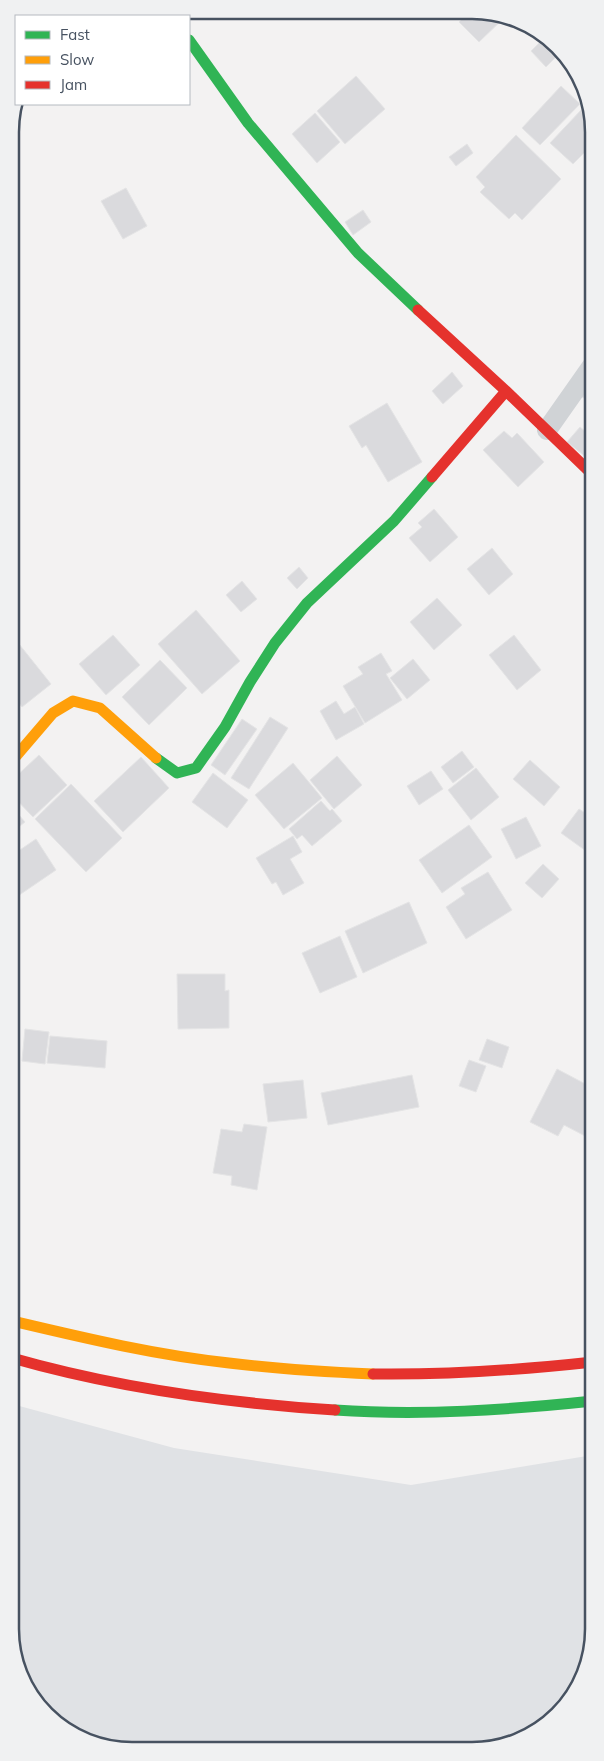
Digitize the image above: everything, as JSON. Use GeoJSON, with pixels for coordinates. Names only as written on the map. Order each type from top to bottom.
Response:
{"type":"FeatureCollection","features":[{"type":"Feature","properties":{"kind":"street"},"geometry":{"type":"LineString","coordinates":[[190,41],[248,123],[358,253],[585,467]]}},
{"type":"Feature","properties":{"kind":"street"},"geometry":{"type":"LineString","coordinates":[[547,430],[585,376]]}},
{"type":"Feature","properties":{"kind":"street"},"geometry":{"type":"LineString","coordinates":[[19,753],[53,713],[73,701],[100,708],[161,762],[177,773],[196,768],[225,728],[250,682],[275,643],[307,603],[394,521],[506,391]]}},
{"type":"Feature","properties":{"kind":"street"},"geometry":{"type":"LineString","coordinates":[[19,1322],[53,1332],[110,1344],[197,1359],[296,1370],[384,1375],[445,1374],[544,1369],[585,1363]]}},
{"type":"Feature","properties":{"kind":"street"},"geometry":{"type":"LineString","coordinates":[[19,1360],[75,1375],[123,1385],[281,1406],[430,1413],[530,1408],[585,1402]]}},
{"type":"Feature","properties":{"kind":"shaded area"},"geometry":{"type":"Polygon","coordinates":[[[19,1406],[174,1448],[411,1485],[585,1456],[585,1636],[583,1651],[577,1672],[566,1692],[547,1714],[529,1727],[515,1734],[494,1740],[472,1742],[117,1741],[89,1734],[63,1719],[42,1698],[30,1679],[21,1651],[19,1629],[19,1406]]]}},
{"type":"Feature","properties":{"kind":"building"},"geometry":{"type":"Polygon","coordinates":[[[462,19],[472,19],[499,23],[479,42],[459,22],[462,19]]]}},
{"type":"Feature","properties":{"kind":"building"},"geometry":{"type":"Polygon","coordinates":[[[540,42],[556,57],[546,67],[531,51],[540,42]]]}},
{"type":"Feature","properties":{"kind":"building"},"geometry":{"type":"Polygon","coordinates":[[[356,76],[385,109],[345,144],[317,111],[356,76]]]}},
{"type":"Feature","properties":{"kind":"building"},"geometry":{"type":"Polygon","coordinates":[[[561,86],[580,104],[540,145],[522,128],[561,86]]]}},
{"type":"Feature","properties":{"kind":"building"},"geometry":{"type":"Polygon","coordinates":[[[583,110],[585,152],[573,164],[550,143],[583,110]]]}},
{"type":"Feature","properties":{"kind":"building"},"geometry":{"type":"Polygon","coordinates":[[[315,113],[340,142],[317,163],[292,134],[315,113]]]}},
{"type":"Feature","properties":{"kind":"building"},"geometry":{"type":"Polygon","coordinates":[[[516,135],[561,179],[522,220],[515,213],[509,219],[480,192],[485,187],[476,177],[516,135]]]}},
{"type":"Feature","properties":{"kind":"building"},"geometry":{"type":"Polygon","coordinates":[[[467,144],[473,153],[456,166],[449,157],[467,144]]]}},
{"type":"Feature","properties":{"kind":"building"},"geometry":{"type":"Polygon","coordinates":[[[126,188],[147,226],[123,239],[101,201],[126,188]]]}},
{"type":"Feature","properties":{"kind":"building"},"geometry":{"type":"Polygon","coordinates":[[[363,210],[371,222],[353,235],[345,222],[363,210]]]}},
{"type":"Feature","properties":{"kind":"building"},"geometry":{"type":"Polygon","coordinates":[[[452,372],[463,386],[443,404],[432,391],[452,372]]]}},
{"type":"Feature","properties":{"kind":"building"},"geometry":{"type":"Polygon","coordinates":[[[585,385],[585,399],[579,395],[585,385]]]}},
{"type":"Feature","properties":{"kind":"building"},"geometry":{"type":"Polygon","coordinates":[[[387,403],[422,462],[388,482],[366,445],[362,448],[349,426],[387,403]]]}},
{"type":"Feature","properties":{"kind":"building"},"geometry":{"type":"Polygon","coordinates":[[[580,427],[585,431],[585,456],[567,442],[580,427]]]}},
{"type":"Feature","properties":{"kind":"building"},"geometry":{"type":"Polygon","coordinates":[[[504,431],[512,438],[517,433],[544,462],[518,487],[483,450],[504,431]]]}},
{"type":"Feature","properties":{"kind":"building"},"geometry":{"type":"Polygon","coordinates":[[[434,509],[458,537],[430,562],[409,538],[422,527],[418,523],[434,509]]]}},
{"type":"Feature","properties":{"kind":"building"},"geometry":{"type":"Polygon","coordinates":[[[492,548],[513,574],[489,595],[467,569],[492,548]]]}},
{"type":"Feature","properties":{"kind":"building"},"geometry":{"type":"Polygon","coordinates":[[[299,567],[308,578],[297,589],[287,578],[299,567]]]}},
{"type":"Feature","properties":{"kind":"building"},"geometry":{"type":"Polygon","coordinates":[[[242,581],[257,599],[241,612],[226,595],[242,581]]]}},
{"type":"Feature","properties":{"kind":"building"},"geometry":{"type":"Polygon","coordinates":[[[437,598],[462,625],[434,650],[410,622],[437,598]]]}},
{"type":"Feature","properties":{"kind":"building"},"geometry":{"type":"Polygon","coordinates":[[[196,610],[240,661],[202,694],[158,644],[196,610]]]}},
{"type":"Feature","properties":{"kind":"building"},"geometry":{"type":"Polygon","coordinates":[[[113,635],[140,665],[106,695],[79,664],[113,635]]]}},
{"type":"Feature","properties":{"kind":"building"},"geometry":{"type":"Polygon","coordinates":[[[514,635],[541,670],[517,690],[489,655],[514,635]]]}},
{"type":"Feature","properties":{"kind":"building"},"geometry":{"type":"Polygon","coordinates":[[[19,644],[51,684],[22,707],[19,703],[19,644]]]}},
{"type":"Feature","properties":{"kind":"building"},"geometry":{"type":"Polygon","coordinates":[[[381,653],[392,671],[386,674],[402,700],[365,723],[343,686],[363,674],[358,667],[381,653]]]}},
{"type":"Feature","properties":{"kind":"building"},"geometry":{"type":"Polygon","coordinates":[[[413,659],[430,680],[407,699],[390,678],[413,659]]]}},
{"type":"Feature","properties":{"kind":"building"},"geometry":{"type":"Polygon","coordinates":[[[160,660],[187,688],[149,725],[122,697],[160,660]]]}},
{"type":"Feature","properties":{"kind":"building"},"geometry":{"type":"Polygon","coordinates":[[[336,701],[344,714],[355,707],[364,724],[336,740],[320,711],[336,701]]]}},
{"type":"Feature","properties":{"kind":"building"},"geometry":{"type":"Polygon","coordinates":[[[270,717],[288,728],[249,789],[231,778],[270,717]]]}},
{"type":"Feature","properties":{"kind":"building"},"geometry":{"type":"Polygon","coordinates":[[[242,719],[257,729],[225,775],[211,765],[242,719]]]}},
{"type":"Feature","properties":{"kind":"building"},"geometry":{"type":"Polygon","coordinates":[[[462,751],[474,767],[453,783],[441,767],[462,751]]]}},
{"type":"Feature","properties":{"kind":"building"},"geometry":{"type":"Polygon","coordinates":[[[39,755],[67,785],[33,817],[19,802],[19,774],[39,755]]]}},
{"type":"Feature","properties":{"kind":"building"},"geometry":{"type":"Polygon","coordinates":[[[337,756],[362,785],[334,809],[310,780],[337,756]]]}},
{"type":"Feature","properties":{"kind":"building"},"geometry":{"type":"Polygon","coordinates":[[[141,757],[169,788],[123,832],[94,801],[141,757]]]}},
{"type":"Feature","properties":{"kind":"building"},"geometry":{"type":"Polygon","coordinates":[[[530,760],[560,787],[544,806],[513,779],[530,760]]]}},
{"type":"Feature","properties":{"kind":"building"},"geometry":{"type":"Polygon","coordinates":[[[293,763],[322,798],[284,829],[255,795],[293,763]]]}},
{"type":"Feature","properties":{"kind":"building"},"geometry":{"type":"Polygon","coordinates":[[[476,768],[499,797],[471,820],[448,790],[476,768]]]}},
{"type":"Feature","properties":{"kind":"building"},"geometry":{"type":"Polygon","coordinates":[[[431,771],[443,789],[419,805],[407,786],[431,771]]]}},
{"type":"Feature","properties":{"kind":"building"},"geometry":{"type":"Polygon","coordinates":[[[213,773],[248,800],[227,828],[192,802],[213,773]]]}},
{"type":"Feature","properties":{"kind":"building"},"geometry":{"type":"Polygon","coordinates":[[[71,784],[122,838],[86,872],[35,819],[71,784]]]}},
{"type":"Feature","properties":{"kind":"building"},"geometry":{"type":"Polygon","coordinates":[[[321,801],[330,811],[332,809],[342,821],[312,846],[302,835],[297,839],[289,829],[321,801]]]}},
{"type":"Feature","properties":{"kind":"building"},"geometry":{"type":"Polygon","coordinates":[[[579,809],[585,813],[585,850],[561,833],[579,809]]]}},
{"type":"Feature","properties":{"kind":"building"},"geometry":{"type":"Polygon","coordinates":[[[19,815],[25,822],[19,827],[19,815]]]}},
{"type":"Feature","properties":{"kind":"building"},"geometry":{"type":"Polygon","coordinates":[[[526,817],[541,846],[516,859],[501,829],[526,817]]]}},
{"type":"Feature","properties":{"kind":"building"},"geometry":{"type":"Polygon","coordinates":[[[469,825],[492,857],[442,893],[419,860],[469,825]]]}},
{"type":"Feature","properties":{"kind":"building"},"geometry":{"type":"Polygon","coordinates":[[[293,836],[302,852],[290,859],[304,883],[283,895],[276,882],[272,884],[256,858],[293,836]]]}},
{"type":"Feature","properties":{"kind":"building"},"geometry":{"type":"Polygon","coordinates":[[[36,839],[56,870],[19,895],[19,851],[36,839]]]}},
{"type":"Feature","properties":{"kind":"building"},"geometry":{"type":"Polygon","coordinates":[[[543,864],[559,879],[542,898],[525,883],[543,864]]]}},
{"type":"Feature","properties":{"kind":"building"},"geometry":{"type":"Polygon","coordinates":[[[488,872],[512,910],[466,939],[446,907],[465,894],[461,888],[488,872]]]}},
{"type":"Feature","properties":{"kind":"building"},"geometry":{"type":"Polygon","coordinates":[[[409,902],[427,943],[363,973],[345,931],[409,902]]]}},
{"type":"Feature","properties":{"kind":"building"},"geometry":{"type":"Polygon","coordinates":[[[340,936],[357,977],[320,993],[302,953],[340,936]]]}},
{"type":"Feature","properties":{"kind":"building"},"geometry":{"type":"Polygon","coordinates":[[[177,974],[225,974],[225,991],[229,990],[229,1028],[178,1029],[177,974]]]}},
{"type":"Feature","properties":{"kind":"building"},"geometry":{"type":"Polygon","coordinates":[[[25,1029],[49,1032],[45,1064],[22,1061],[25,1029]]]}},
{"type":"Feature","properties":{"kind":"building"},"geometry":{"type":"Polygon","coordinates":[[[50,1036],[107,1041],[105,1068],[47,1063],[50,1036]]]}},
{"type":"Feature","properties":{"kind":"building"},"geometry":{"type":"Polygon","coordinates":[[[487,1039],[509,1047],[502,1068],[479,1060],[487,1039]]]}},
{"type":"Feature","properties":{"kind":"building"},"geometry":{"type":"Polygon","coordinates":[[[469,1060],[486,1066],[476,1092],[459,1086],[469,1060]]]}},
{"type":"Feature","properties":{"kind":"building"},"geometry":{"type":"Polygon","coordinates":[[[557,1069],[585,1084],[585,1136],[564,1125],[558,1136],[530,1122],[557,1069]]]}},
{"type":"Feature","properties":{"kind":"building"},"geometry":{"type":"Polygon","coordinates":[[[412,1075],[419,1107],[328,1125],[321,1093],[412,1075]]]}},
{"type":"Feature","properties":{"kind":"building"},"geometry":{"type":"Polygon","coordinates":[[[303,1080],[307,1118],[268,1122],[263,1084],[303,1080]]]}},
{"type":"Feature","properties":{"kind":"building"},"geometry":{"type":"Polygon","coordinates":[[[244,1124],[267,1127],[257,1190],[231,1185],[232,1176],[213,1173],[221,1129],[242,1132],[244,1124]]]}},
{"type":"Feature","properties":{"kind":"traffic: fast"},"geometry":{"type":"LineString","coordinates":[[190,41],[248,123],[358,253],[418,310]]}},
{"type":"Feature","properties":{"kind":"traffic: fast"},"geometry":{"type":"LineString","coordinates":[[156,758],[177,773],[196,768],[225,727],[250,682],[275,643],[307,603],[394,521],[432,477]]}},
{"type":"Feature","properties":{"kind":"traffic: fast"},"geometry":{"type":"LineString","coordinates":[[335,1410],[368,1412],[464,1411],[585,1402]]}},
{"type":"Feature","properties":{"kind":"traffic: slow"},"geometry":{"type":"LineString","coordinates":[[19,753],[53,713],[73,701],[100,708],[156,758]]}},
{"type":"Feature","properties":{"kind":"traffic: slow"},"geometry":{"type":"LineString","coordinates":[[19,1323],[66,1334],[201,1360],[283,1369],[373,1374]]}},
{"type":"Feature","properties":{"kind":"traffic: jam"},"geometry":{"type":"LineString","coordinates":[[418,310],[585,467]]}},
{"type":"Feature","properties":{"kind":"traffic: jam"},"geometry":{"type":"LineString","coordinates":[[432,477],[506,391]]}},
{"type":"Feature","properties":{"kind":"traffic: jam"},"geometry":{"type":"LineString","coordinates":[[19,1360],[91,1378],[172,1393],[253,1403],[335,1410]]}},
{"type":"Feature","properties":{"kind":"traffic: jam"},"geometry":{"type":"LineString","coordinates":[[373,1374],[428,1374],[585,1363]]}}]}
